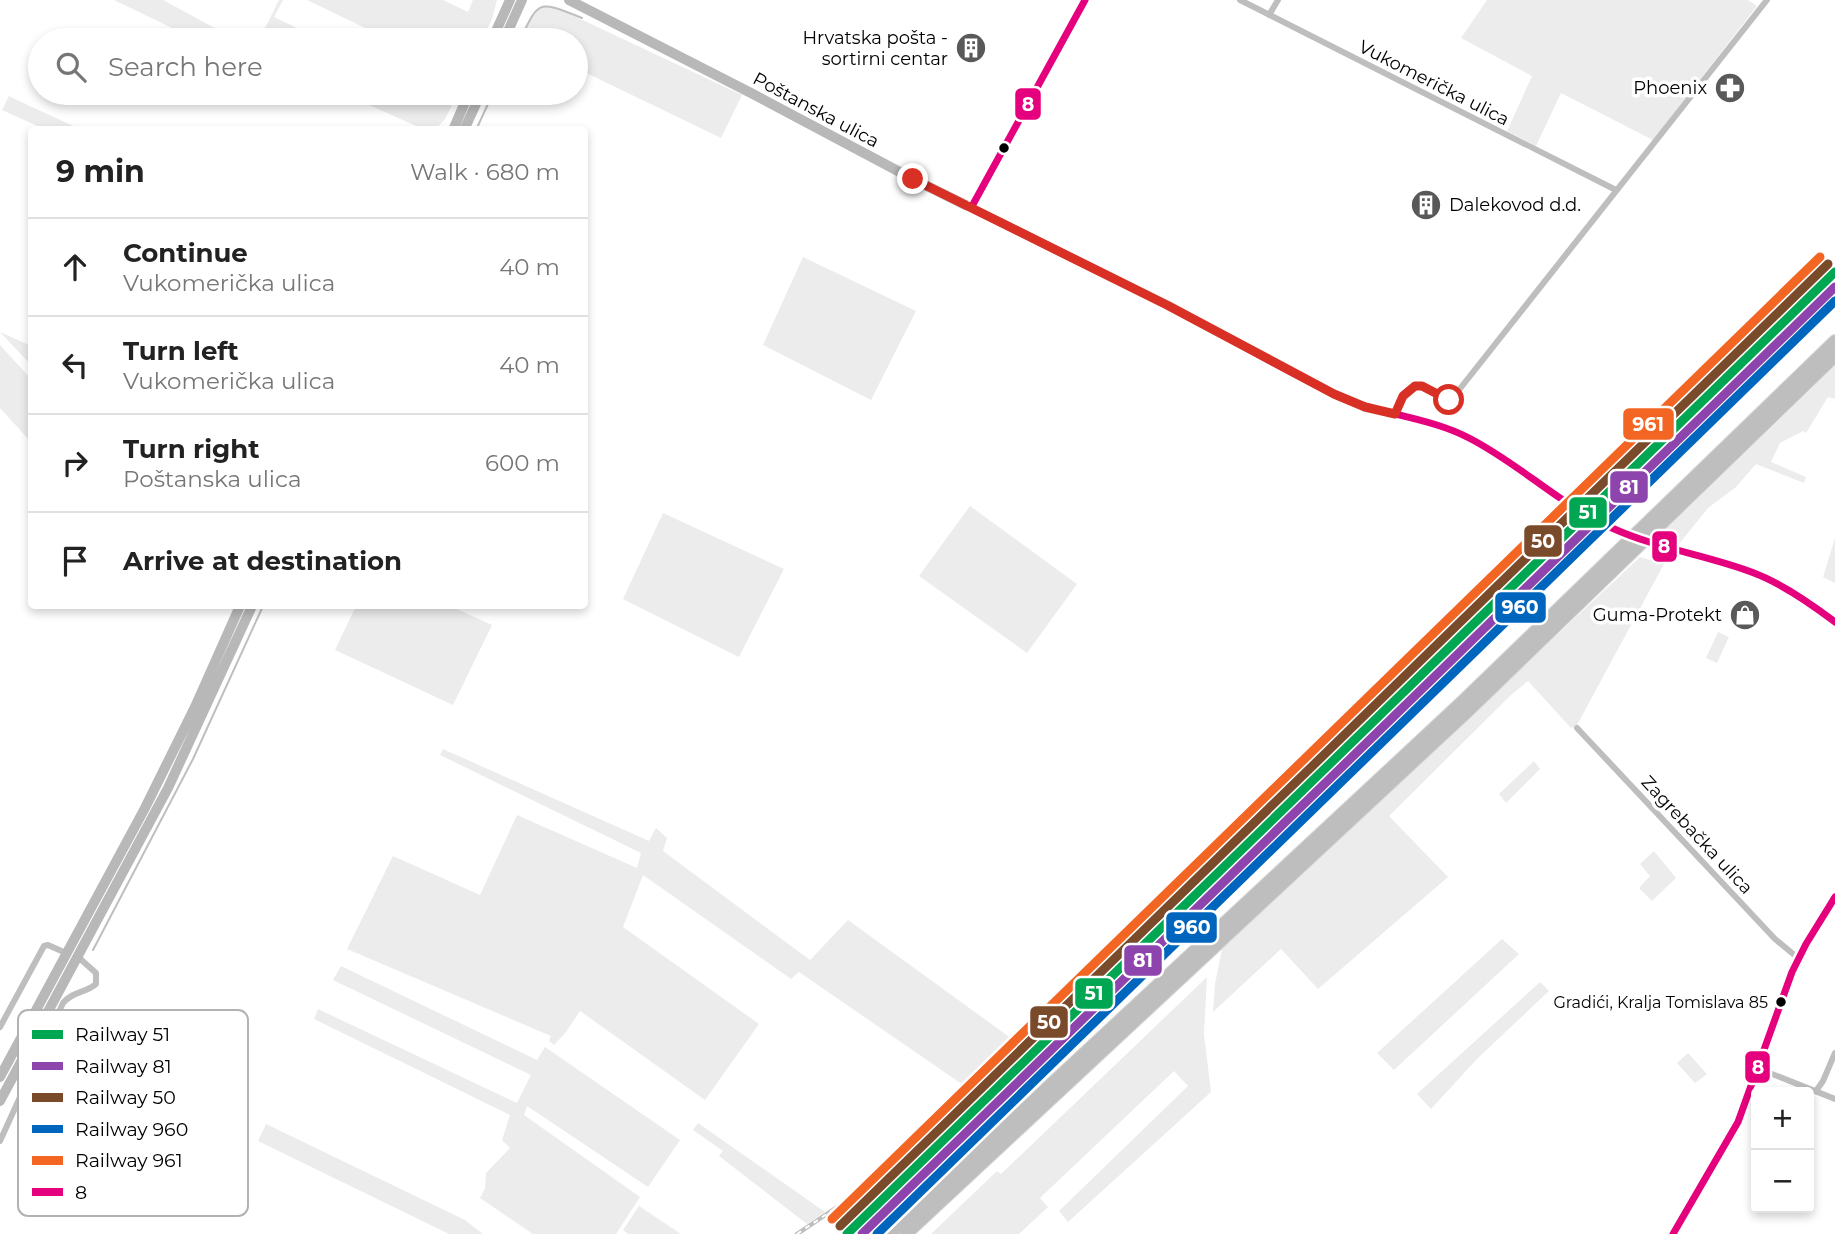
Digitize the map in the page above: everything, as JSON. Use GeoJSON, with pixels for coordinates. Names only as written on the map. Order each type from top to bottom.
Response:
{"type":"FeatureCollection","features":[{"type":"Feature","properties":{"kind":"highway"},"geometry":{"type":"LineString","coordinates":[[890,1234],[1462,702],[1835,341]]}},
{"type":"Feature","properties":{"kind":"highway"},"geometry":{"type":"LineString","coordinates":[[906,1234],[1468,711],[1835,356]]}},
{"type":"Feature","properties":{"kind":"main road"},"geometry":{"type":"LineString","coordinates":[[503,0],[503,28]]}},
{"type":"Feature","properties":{"kind":"main road"},"geometry":{"type":"LineString","coordinates":[[504,28],[510,0]]}},
{"type":"Feature","properties":{"kind":"main road"},"geometry":{"type":"LineString","coordinates":[[506,28],[522,0]]}},
{"type":"Feature","properties":{"kind":"main road"},"geometry":{"type":"LineString","coordinates":[[508,28],[533,0]]}},
{"type":"Feature","properties":{"kind":"main road"},"geometry":{"type":"LineString","coordinates":[[971,208],[1085,0]]}},
{"type":"Feature","properties":{"kind":"main road","name":"Poštanska ulica"},"geometry":{"type":"LineString","coordinates":[[569,1],[971,208],[1167,305],[1334,394],[1365,407],[1435,424],[1468,437],[1495,453],[1555,497],[1611,528],[1648,542],[1754,573],[1801,597],[1835,621]]}},
{"type":"Feature","properties":{"kind":"main road"},"geometry":{"type":"LineString","coordinates":[[455,126],[464,105]]}},
{"type":"Feature","properties":{"kind":"main road"},"geometry":{"type":"LineString","coordinates":[[466,126],[475,105]]}},
{"type":"Feature","properties":{"kind":"main road"},"geometry":{"type":"LineString","coordinates":[[44,1010],[102,888],[170,760],[239,609]]}},
{"type":"Feature","properties":{"kind":"main road"},"geometry":{"type":"LineString","coordinates":[[39,1010],[118,880],[181,762],[251,609]]}},
{"type":"Feature","properties":{"kind":"main road"},"geometry":{"type":"LineString","coordinates":[[1674,1232],[1742,1113],[1798,958],[1835,897]]}},
{"type":"Feature","properties":{"kind":"main road"},"geometry":{"type":"LineString","coordinates":[[0,1077],[18,1046]]}},
{"type":"Feature","properties":{"kind":"main road"},"geometry":{"type":"LineString","coordinates":[[0,1101],[18,1064]]}},
{"type":"Feature","properties":{"kind":"street","name":"Vukomerička ulica"},"geometry":{"type":"LineString","coordinates":[[1240,0],[1616,190]]}},
{"type":"Feature","properties":{"kind":"street"},"geometry":{"type":"LineString","coordinates":[[1269,15],[1278,0]]}},
{"type":"Feature","properties":{"kind":"street"},"geometry":{"type":"LineString","coordinates":[[1395,414],[1403,396],[1415,386],[1422,386],[1449,400],[1455,395],[1767,0]]}},
{"type":"Feature","properties":{"kind":"street","name":"Zagrebačka ulica"},"geometry":{"type":"LineString","coordinates":[[1577,728],[1775,939],[1798,958]]}},
{"type":"Feature","properties":{"kind":"street"},"geometry":{"type":"LineString","coordinates":[[0,1027],[44,946],[48,945],[92,967],[96,973],[97,981],[92,988],[73,994],[60,1010]]}},
{"type":"Feature","properties":{"kind":"street"},"geometry":{"type":"LineString","coordinates":[[1816,1091],[1835,1053]]}},
{"type":"Feature","properties":{"kind":"street"},"geometry":{"type":"LineString","coordinates":[[1757,1068],[1835,1099]]}},
{"type":"Feature","properties":{"kind":"street"},"geometry":{"type":"LineString","coordinates":[[0,1141],[18,1102]]}},
{"type":"Feature","properties":{"kind":"shaded area"},"geometry":{"type":"Polygon","coordinates":[[[114,0],[163,0],[215,28],[172,28],[114,0]]]}},
{"type":"Feature","properties":{"kind":"shaded area"},"geometry":{"type":"Polygon","coordinates":[[[279,0],[283,0],[274,17],[297,28],[265,28],[279,0]]]}},
{"type":"Feature","properties":{"kind":"shaded area"},"geometry":{"type":"Polygon","coordinates":[[[307,0],[443,0],[468,12],[473,0],[497,0],[488,28],[365,28],[307,0]]]}},
{"type":"Feature","properties":{"kind":"shaded area"},"geometry":{"type":"Polygon","coordinates":[[[1487,0],[1748,0],[1757,6],[1653,140],[1561,93],[1536,146],[1507,131],[1532,76],[1461,38],[1487,0]]]}},
{"type":"Feature","properties":{"kind":"shaded area"},"geometry":{"type":"Polygon","coordinates":[[[539,7],[555,7],[742,95],[721,138],[588,74],[588,28],[526,28],[539,7]]]}},
{"type":"Feature","properties":{"kind":"shaded area"},"geometry":{"type":"Polygon","coordinates":[[[9,96],[74,126],[37,126],[2,110],[9,96]]]}},
{"type":"Feature","properties":{"kind":"shaded area"},"geometry":{"type":"Polygon","coordinates":[[[369,105],[452,105],[439,126],[416,126],[369,105]]]}},
{"type":"Feature","properties":{"kind":"shaded area"},"geometry":{"type":"Polygon","coordinates":[[[803,257],[916,311],[871,400],[763,345],[803,257]]]}},
{"type":"Feature","properties":{"kind":"shaded area"},"geometry":{"type":"Polygon","coordinates":[[[0,332],[28,345],[28,362],[0,332]]]}},
{"type":"Feature","properties":{"kind":"shaded area"},"geometry":{"type":"Polygon","coordinates":[[[0,345],[28,376],[28,439],[0,408],[0,345]]]}},
{"type":"Feature","properties":{"kind":"shaded area"},"geometry":{"type":"Polygon","coordinates":[[[1835,366],[1835,399],[1828,397],[1806,433],[1803,431],[1780,443],[1771,462],[1806,477],[1804,483],[1756,464],[1736,487],[1708,508],[1679,544],[1657,538],[1835,366]]]}},
{"type":"Feature","properties":{"kind":"shaded area"},"geometry":{"type":"Polygon","coordinates":[[[970,506],[1077,584],[1027,653],[919,576],[970,506]]]}},
{"type":"Feature","properties":{"kind":"shaded area"},"geometry":{"type":"Polygon","coordinates":[[[663,513],[784,569],[739,657],[623,599],[663,513]]]}},
{"type":"Feature","properties":{"kind":"shaded area"},"geometry":{"type":"Polygon","coordinates":[[[1835,538],[1835,583],[1823,577],[1835,538]]]}},
{"type":"Feature","properties":{"kind":"shaded area"},"geometry":{"type":"Polygon","coordinates":[[[1640,557],[1664,564],[1577,725],[1571,728],[1528,681],[1389,816],[1448,877],[1318,989],[1281,949],[1213,1012],[1222,949],[1640,557]]]}},
{"type":"Feature","properties":{"kind":"shaded area"},"geometry":{"type":"Polygon","coordinates":[[[355,609],[457,609],[492,625],[453,705],[335,650],[355,609]]]}},
{"type":"Feature","properties":{"kind":"shaded area"},"geometry":{"type":"Polygon","coordinates":[[[1718,632],[1729,637],[1717,663],[1706,658],[1718,632]]]}},
{"type":"Feature","properties":{"kind":"shaded area"},"geometry":{"type":"Polygon","coordinates":[[[443,749],[649,841],[656,828],[667,838],[663,851],[810,960],[848,920],[1019,1044],[969,1089],[799,972],[791,979],[643,875],[623,927],[759,1024],[705,1100],[580,1011],[554,1045],[549,1041],[551,1036],[347,949],[393,856],[480,895],[517,815],[637,868],[641,853],[440,755],[443,749]]]}},
{"type":"Feature","properties":{"kind":"shaded area"},"geometry":{"type":"Polygon","coordinates":[[[1534,761],[1540,769],[1506,803],[1499,794],[1534,761]]]}},
{"type":"Feature","properties":{"kind":"shaded area"},"geometry":{"type":"Polygon","coordinates":[[[1654,851],[1676,878],[1652,901],[1639,888],[1650,876],[1640,864],[1654,851]]]}},
{"type":"Feature","properties":{"kind":"shaded area"},"geometry":{"type":"Polygon","coordinates":[[[1502,939],[1519,954],[1394,1070],[1377,1053],[1502,939]]]}},
{"type":"Feature","properties":{"kind":"shaded area"},"geometry":{"type":"Polygon","coordinates":[[[341,966],[537,1060],[545,1047],[680,1140],[648,1187],[527,1106],[524,1115],[640,1197],[616,1234],[533,1234],[480,1198],[485,1188],[486,1173],[510,1148],[502,1140],[510,1115],[314,1019],[318,1009],[517,1103],[531,1075],[333,980],[341,966]]]}},
{"type":"Feature","properties":{"kind":"shaded area"},"geometry":{"type":"Polygon","coordinates":[[[1207,977],[1204,1034],[1211,1092],[1068,1222],[1059,1211],[1188,1086],[1174,1071],[1040,1198],[1048,1207],[1019,1234],[931,1234],[997,1171],[1001,1174],[1207,977]]]}},
{"type":"Feature","properties":{"kind":"shaded area"},"geometry":{"type":"Polygon","coordinates":[[[1540,982],[1549,991],[1477,1059],[1431,1109],[1417,1094],[1540,982]]]}},
{"type":"Feature","properties":{"kind":"shaded area"},"geometry":{"type":"Polygon","coordinates":[[[1688,1053],[1707,1074],[1695,1083],[1677,1063],[1688,1053]]]}},
{"type":"Feature","properties":{"kind":"shaded area"},"geometry":{"type":"Polygon","coordinates":[[[698,1123],[825,1212],[807,1224],[719,1156],[723,1151],[693,1130],[698,1123]]]}},
{"type":"Feature","properties":{"kind":"shaded area"},"geometry":{"type":"Polygon","coordinates":[[[266,1124],[465,1220],[483,1234],[449,1234],[258,1141],[266,1124]]]}},
{"type":"Feature","properties":{"kind":"shaded area"},"geometry":{"type":"Polygon","coordinates":[[[639,1206],[681,1234],[628,1234],[623,1230],[639,1206]]]}},
{"type":"Feature","properties":{"kind":"waterway"},"geometry":{"type":"LineString","coordinates":[[526,28],[536,11],[542,7],[556,8],[582,18]]}},
{"type":"Feature","properties":{"kind":"waterway"},"geometry":{"type":"LineString","coordinates":[[478,126],[487,105]]}},
{"type":"Feature","properties":{"kind":"waterway"},"geometry":{"type":"LineString","coordinates":[[93,950],[193,759],[262,609]]}},
{"type":"Feature","properties":{"kind":"railway"},"geometry":{"type":"LineString","coordinates":[[797,1234],[876,1181],[955,1115],[1355,733],[1835,266]]}},
{"type":"Feature","properties":{"kind":"rail line","name":"961"},"geometry":{"type":"LineString","coordinates":[[832,1219],[1820,257]]}},
{"type":"Feature","properties":{"kind":"rail line","name":"50"},"geometry":{"type":"LineString","coordinates":[[840,1226],[1828,264]]}},
{"type":"Feature","properties":{"kind":"rail line","name":"51"},"geometry":{"type":"LineString","coordinates":[[847,1234],[1835,272]]}},
{"type":"Feature","properties":{"kind":"rail line","name":"81"},"geometry":{"type":"LineString","coordinates":[[862,1234],[1835,287]]}},
{"type":"Feature","properties":{"kind":"rail line","name":"960"},"geometry":{"type":"LineString","coordinates":[[877,1234],[1835,301]]}},
{"type":"Feature","properties":{"kind":"transit line","name":"8"},"geometry":{"type":"LineString","coordinates":[[971,208],[1085,0]]}},
{"type":"Feature","properties":{"kind":"transit line","name":"8"},"geometry":{"type":"LineString","coordinates":[[971,208],[1145,294],[1334,394],[1367,407],[1436,425],[1469,438],[1593,519],[1629,535],[1765,577],[1796,594],[1835,622]]}},
{"type":"Feature","properties":{"kind":"transit line","name":"8"},"geometry":{"type":"LineString","coordinates":[[1673,1234],[1738,1122],[1792,972],[1835,897]]}},
{"type":"Feature","properties":{"kind":"place","name":"Hrvatska pošta - sortirni centar"},"geometry":{"type":"Point","coordinates":[971,48]}},
{"type":"Feature","properties":{"kind":"place","name":"Phoenix"},"geometry":{"type":"Point","coordinates":[1730,88]}},
{"type":"Feature","properties":{"kind":"place","name":"Dalekovod d.d."},"geometry":{"type":"Point","coordinates":[1426,205]}},
{"type":"Feature","properties":{"kind":"place","name":"Guma-Protekt"},"geometry":{"type":"Point","coordinates":[1745,615]}},
{"type":"Feature","properties":{"kind":"place","name":"Gradići, Kralja Tomislava 85"},"geometry":{"type":"Point","coordinates":[1781,1002]}},
{"type":"Feature","properties":{"kind":"route"},"geometry":{"type":"LineString","coordinates":[[913,179],[1167,305],[1334,394],[1365,407],[1395,414],[1403,396],[1415,386],[1422,386],[1449,400]]}}]}
